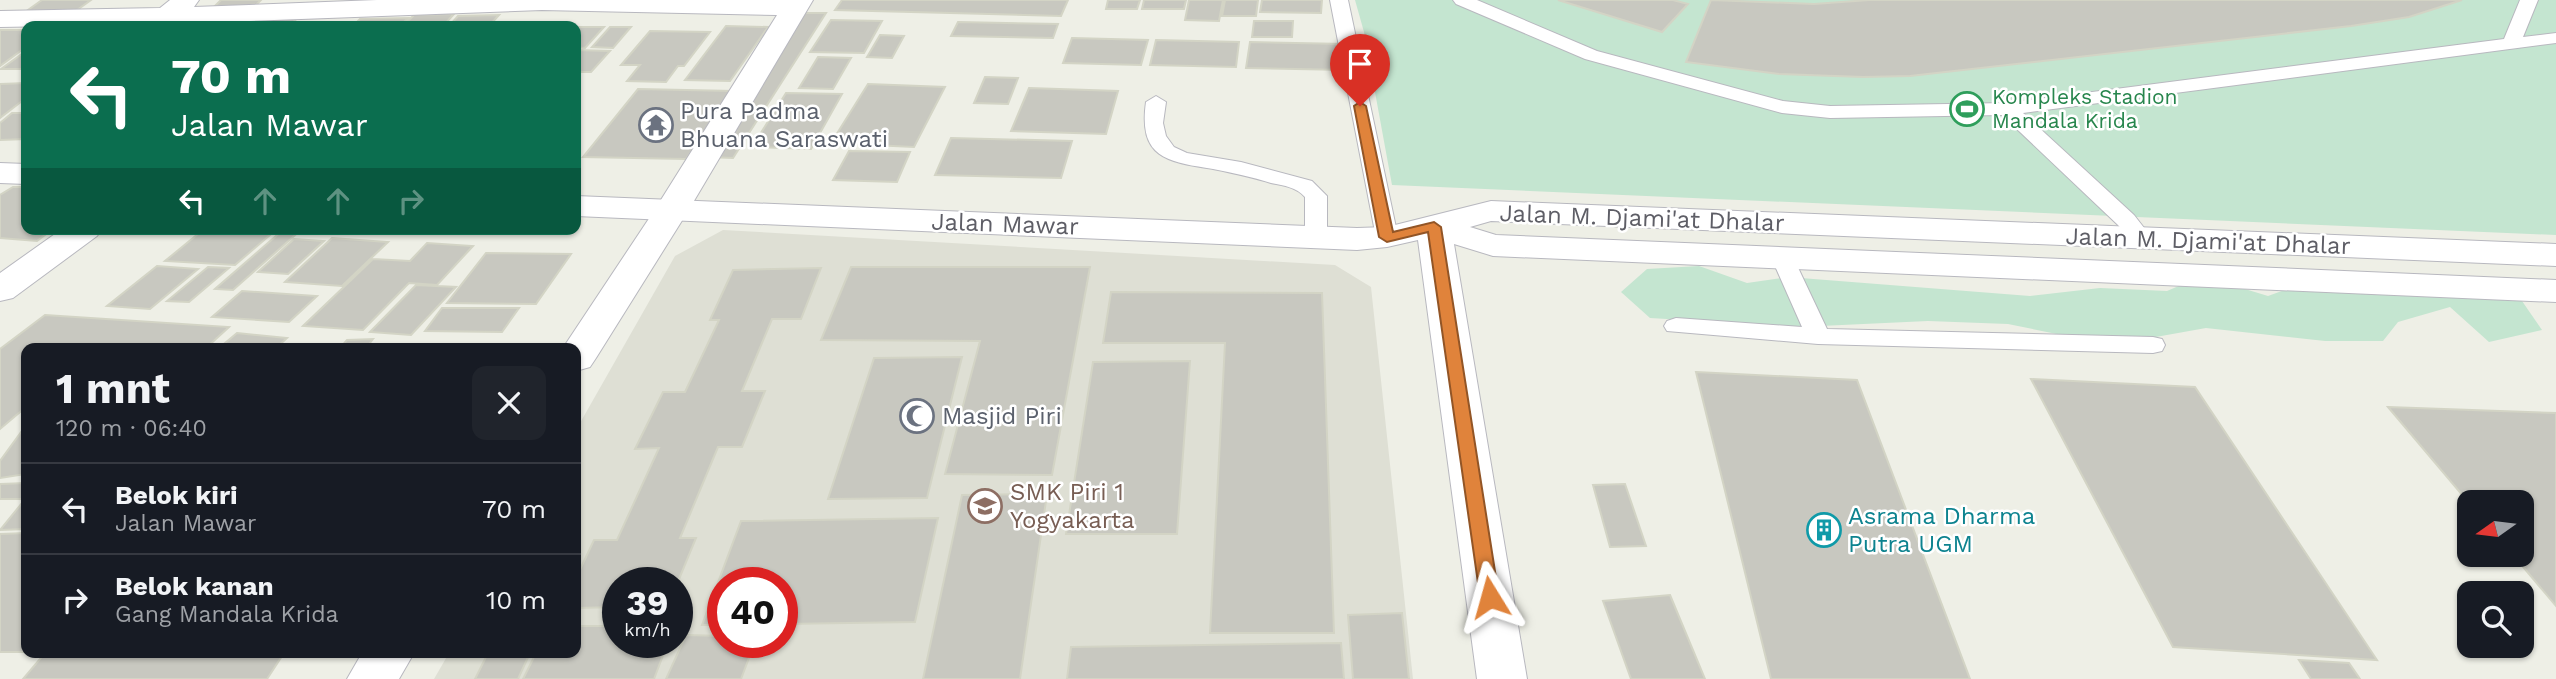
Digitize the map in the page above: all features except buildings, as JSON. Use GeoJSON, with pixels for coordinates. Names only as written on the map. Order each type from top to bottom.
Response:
{"type":"FeatureCollection","features":[{"type":"Feature","properties":{"kind":"street"},"geometry":{"type":"LineString","coordinates":[[0,11],[15,0]]}},
{"type":"Feature","properties":{"kind":"street"},"geometry":{"type":"LineString","coordinates":[[0,19],[177,8],[334,12],[542,1],[798,4]]}},
{"type":"Feature","properties":{"kind":"street"},"geometry":{"type":"LineString","coordinates":[[581,350],[671,211],[798,4]]}},
{"type":"Feature","properties":{"kind":"street"},"geometry":{"type":"LineString","coordinates":[[0,173],[21,174]]}},
{"type":"Feature","properties":{"kind":"street","name":"Jalan Mawar"},"geometry":{"type":"LineString","coordinates":[[581,206],[1316,237],[1387,237],[1434,227]]}},
{"type":"Feature","properties":{"kind":"street","name":"Jalan M. Djami'at Dhalar"},"geometry":{"type":"LineString","coordinates":[[1434,227],[1491,211],[2556,255]]}},
{"type":"Feature","properties":{"kind":"street"},"geometry":{"type":"LineString","coordinates":[[1434,227],[1502,679]]}},
{"type":"Feature","properties":{"kind":"street","name":"Jalan M. Djami'at Dhalar"},"geometry":{"type":"LineString","coordinates":[[1434,227],[1493,245],[2556,291]]}},
{"type":"Feature","properties":{"kind":"street"},"geometry":{"type":"LineString","coordinates":[[1905,228],[1921,263]]}},
{"type":"Feature","properties":{"kind":"street"},"geometry":{"type":"LineString","coordinates":[[0,290],[77,235]]}},
{"type":"Feature","properties":{"kind":"street"},"geometry":{"type":"LineString","coordinates":[[2205,241],[2228,277]]}},
{"type":"Feature","properties":{"kind":"street"},"geometry":{"type":"LineString","coordinates":[[2485,252],[2515,289]]}},
{"type":"Feature","properties":{"kind":"street"},"geometry":{"type":"LineString","coordinates":[[372,679],[385,658]]}},
{"type":"Feature","properties":{"kind":"lane"},"geometry":{"type":"LineString","coordinates":[[1339,0],[1387,237]]}},
{"type":"Feature","properties":{"kind":"lane"},"geometry":{"type":"LineString","coordinates":[[1462,0],[1591,55],[1782,107],[1874,113],[2007,109],[2556,38]]}},
{"type":"Feature","properties":{"kind":"lane"},"geometry":{"type":"LineString","coordinates":[[2511,44],[2529,0]]}},
{"type":"Feature","properties":{"kind":"lane"},"geometry":{"type":"LineString","coordinates":[[1156,102],[1153,123],[1156,137],[1167,151],[1182,158],[1241,168],[1305,185],[1316,196],[1316,237]]}},
{"type":"Feature","properties":{"kind":"lane"},"geometry":{"type":"LineString","coordinates":[[2007,109],[2126,220],[2141,238]]}},
{"type":"Feature","properties":{"kind":"lane"},"geometry":{"type":"LineString","coordinates":[[1782,257],[1818,336]]}},
{"type":"Feature","properties":{"kind":"lane"},"geometry":{"type":"LineString","coordinates":[[1676,326],[1818,336],[2153,345]]}},
{"type":"Feature","properties":{"kind":"shaded area","name":"SMK Piri 1 Yogyakarta"},"geometry":{"type":"Polygon","coordinates":[[[723,230],[1335,265],[1371,287],[1413,679],[434,679],[446,658],[581,658],[581,421],[675,256],[723,230]]]}},
{"type":"Feature","properties":{"kind":"green space","name":"Kompleks Stadion Mandala Krida"},"geometry":{"type":"Polygon","coordinates":[[[1355,0],[2556,0],[2556,235],[1392,185],[1364,32],[1355,0]]]}},
{"type":"Feature","properties":{"kind":"green space"},"geometry":{"type":"Polygon","coordinates":[[[1699,266],[1747,283],[1788,277],[2030,296],[2100,288],[2167,291],[2202,276],[2268,296],[2307,282],[2522,301],[2542,330],[2489,342],[2450,307],[2398,322],[2383,341],[2325,341],[2206,328],[2111,345],[2008,324],[1928,321],[1799,327],[1650,318],[1621,292],[1647,269],[1699,266]]]}},
{"type":"Feature","properties":{"kind":"place","name":"Kompleks Stadion Mandala Krida"},"geometry":{"type":"Point","coordinates":[1967,109]}},
{"type":"Feature","properties":{"kind":"place","name":"Pura Padma Bhuana Saraswati"},"geometry":{"type":"Point","coordinates":[656,125]}},
{"type":"Feature","properties":{"kind":"place","name":"Masjid Piri"},"geometry":{"type":"Point","coordinates":[917,416]}},
{"type":"Feature","properties":{"kind":"place","name":"SMK Piri 1 Yogyakarta"},"geometry":{"type":"Point","coordinates":[985,506]}},
{"type":"Feature","properties":{"kind":"place","name":"Asrama Dharma Putra UGM"},"geometry":{"type":"Point","coordinates":[1824,530]}},
{"type":"Feature","properties":{"kind":"route"},"geometry":{"type":"LineString","coordinates":[[1360,106],[1387,237],[1434,227],[1490,597]]}}]}
